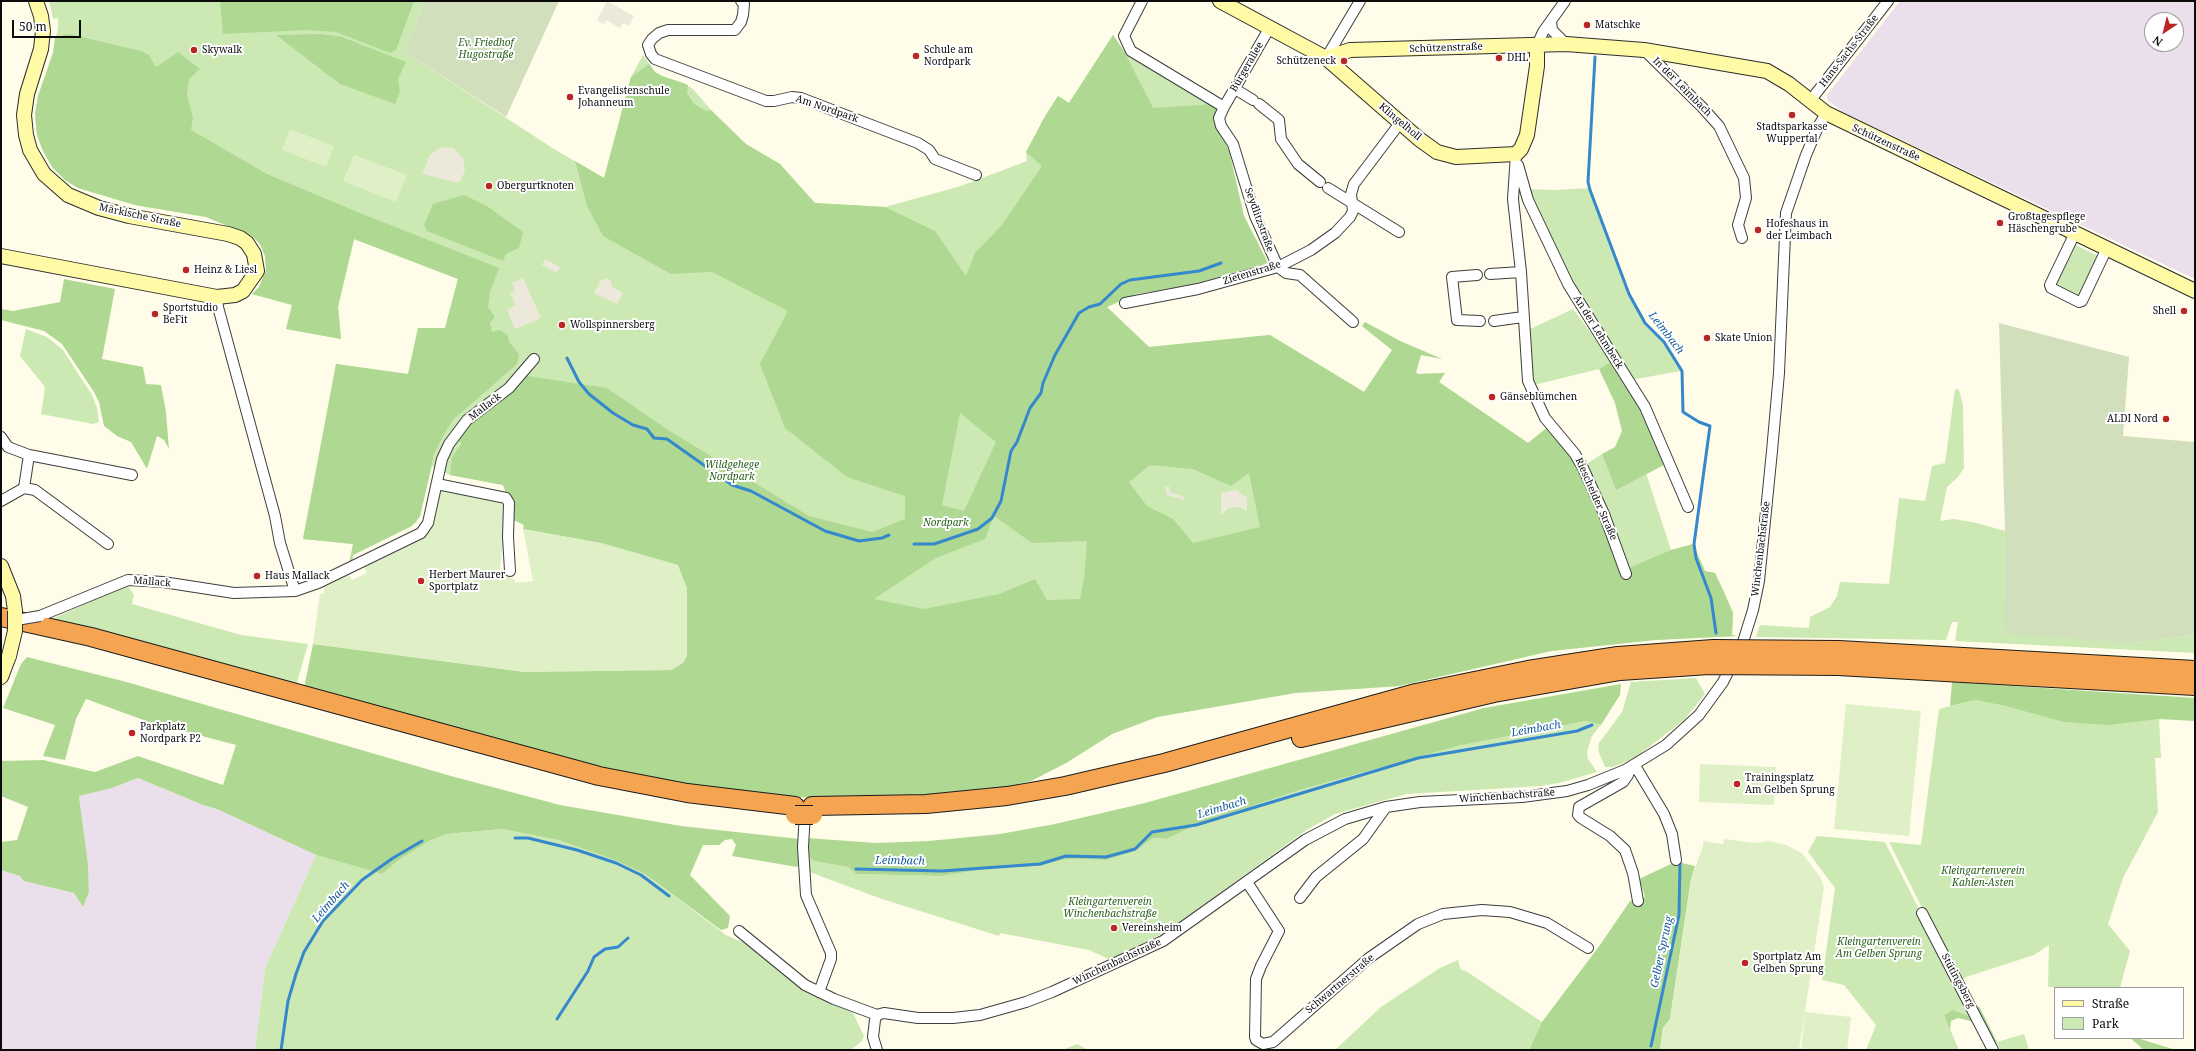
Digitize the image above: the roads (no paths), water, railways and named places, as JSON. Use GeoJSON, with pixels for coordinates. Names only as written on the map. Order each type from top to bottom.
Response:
{"type":"FeatureCollection","features":[{"type":"Feature","properties":{"kind":"highway"},"geometry":{"type":"LineString","coordinates":[[8,619],[91,637],[599,776],[687,793],[860,817],[917,815],[993,808],[1090,790],[1218,757],[1619,663],[1709,665],[1839,658],[2195,670]]}},
{"type":"Feature","properties":{"kind":"highway"},"geometry":{"type":"LineString","coordinates":[[1839,658],[2195,686]]}},
{"type":"Feature","properties":{"kind":"street","name":"Märkische Straße"},"geometry":{"type":"LineString","coordinates":[[1,256],[217,297],[240,293],[247,288],[257,271],[256,258],[247,243],[228,234],[129,216],[78,201],[59,189],[44,174],[35,160],[26,135],[24,115],[27,94],[41,49],[41,16],[36,1]]}},
{"type":"Feature","properties":{"kind":"street","name":"Am Nordpark"},"geometry":{"type":"LineString","coordinates":[[741,1],[744,4],[743,15],[741,22],[735,30],[668,30],[652,39],[648,45],[650,54],[655,59],[766,101],[774,102],[792,97],[801,98],[918,143],[929,150],[935,159],[976,175]]}},
{"type":"Feature","properties":{"kind":"street"},"geometry":{"type":"LineString","coordinates":[[1142,1],[1124,36],[1130,51],[1224,107]]}},
{"type":"Feature","properties":{"kind":"street","name":"Klingelholl"},"geometry":{"type":"LineString","coordinates":[[1220,1],[1326,58],[1400,123],[1437,152],[1456,157],[1516,154]]}},
{"type":"Feature","properties":{"kind":"street"},"geometry":{"type":"LineString","coordinates":[[1326,58],[1360,1]]}},
{"type":"Feature","properties":{"kind":"street"},"geometry":{"type":"LineString","coordinates":[[1516,154],[1521,149],[1527,135],[1537,66],[1537,45],[1550,21],[1565,1]]}},
{"type":"Feature","properties":{"kind":"street","name":"Hans-Sachs-Straße"},"geometry":{"type":"LineString","coordinates":[[1810,101],[1888,1]]}},
{"type":"Feature","properties":{"kind":"street"},"geometry":{"type":"LineString","coordinates":[[1537,66],[1566,44],[1552,30],[1550,21]]}},
{"type":"Feature","properties":{"kind":"street","name":"Bürgerallee"},"geometry":{"type":"LineString","coordinates":[[1224,107],[1270,27]]}},
{"type":"Feature","properties":{"kind":"street","name":"Schützenstraße"},"geometry":{"type":"LineString","coordinates":[[1326,58],[1350,50],[1566,44],[1644,50],[1767,71],[1777,76],[1826,113],[2195,291]]}},
{"type":"Feature","properties":{"kind":"street","name":"In der Leimbach"},"geometry":{"type":"LineString","coordinates":[[1644,50],[1702,107],[1719,126],[1744,178],[1746,198],[1738,225],[1742,238]]}},
{"type":"Feature","properties":{"kind":"street"},"geometry":{"type":"LineString","coordinates":[[1235,89],[1275,115],[1279,120],[1281,140],[1298,164],[1324,185],[1399,232]]}},
{"type":"Feature","properties":{"kind":"street","name":"Seydlitzstraße"},"geometry":{"type":"LineString","coordinates":[[1224,107],[1219,118],[1221,126],[1233,144],[1255,216],[1278,267]]}},
{"type":"Feature","properties":{"kind":"street","name":"Winchenbachstraße"},"geometry":{"type":"LineString","coordinates":[[739,931],[783,969],[819,992],[877,1015],[884,1013],[918,1018],[953,1018],[980,1015],[1026,1002],[1163,941],[1324,829],[1360,814],[1386,807],[1420,802],[1547,795],[1588,785],[1626,770],[1666,745],[1699,716],[1725,679],[1740,649],[1748,627],[1759,581],[1772,451],[1779,373],[1786,212],[1806,155],[1818,127],[1826,113]]}},
{"type":"Feature","properties":{"kind":"street","name":"Zietenstraße"},"geometry":{"type":"LineString","coordinates":[[1125,303],[1198,289],[1278,267],[1311,250],[1335,233],[1350,217],[1353,211],[1351,194],[1354,184],[1400,123]]}},
{"type":"Feature","properties":{"kind":"street","name":"Riescheider Straße"},"geometry":{"type":"LineString","coordinates":[[1516,154],[1513,199],[1521,272],[1527,373],[1530,386],[1545,418],[1575,454],[1583,468],[1606,521],[1626,574]]}},
{"type":"Feature","properties":{"kind":"street","name":"An der Lehmbeck"},"geometry":{"type":"LineString","coordinates":[[1516,154],[1528,200],[1568,284],[1645,407],[1688,507]]}},
{"type":"Feature","properties":{"kind":"street"},"geometry":{"type":"LineString","coordinates":[[2075,233],[2050,285],[2050,288],[2079,302],[2082,301],[2107,248]]}},
{"type":"Feature","properties":{"kind":"street"},"geometry":{"type":"LineString","coordinates":[[1278,267],[1286,273],[1300,275],[1352,322]]}},
{"type":"Feature","properties":{"kind":"street"},"geometry":{"type":"LineString","coordinates":[[1490,274],[1521,272]]}},
{"type":"Feature","properties":{"kind":"street"},"geometry":{"type":"LineString","coordinates":[[1477,275],[1452,277],[1457,320],[1480,321]]}},
{"type":"Feature","properties":{"kind":"street"},"geometry":{"type":"LineString","coordinates":[[217,297],[218,307],[275,516],[280,543],[295,591]]}},
{"type":"Feature","properties":{"kind":"street"},"geometry":{"type":"LineString","coordinates":[[1494,321],[1523,317]]}},
{"type":"Feature","properties":{"kind":"street","name":"Mallack"},"geometry":{"type":"LineString","coordinates":[[8,619],[40,616],[128,580],[163,582],[234,593],[295,591],[318,583],[421,533],[428,523],[442,459],[455,434],[467,420],[509,388],[534,359]]}},
{"type":"Feature","properties":{"kind":"street"},"geometry":{"type":"LineString","coordinates":[[1,437],[8,447],[29,455],[132,475]]}},
{"type":"Feature","properties":{"kind":"street"},"geometry":{"type":"LineString","coordinates":[[24,488],[29,455]]}},
{"type":"Feature","properties":{"kind":"street"},"geometry":{"type":"LineString","coordinates":[[437,484],[506,498],[509,503],[508,538],[510,572]]}},
{"type":"Feature","properties":{"kind":"street"},"geometry":{"type":"LineString","coordinates":[[1,502],[24,488],[35,490],[108,544]]}},
{"type":"Feature","properties":{"kind":"street"},"geometry":{"type":"LineString","coordinates":[[1,566],[13,596],[8,619],[9,656],[1,677]]}},
{"type":"Feature","properties":{"kind":"street"},"geometry":{"type":"LineString","coordinates":[[1638,901],[1633,873],[1625,850],[1610,836],[1581,818],[1577,811],[1583,804],[1623,782],[1628,775],[1626,770],[1637,769],[1664,814],[1672,834],[1676,860]]}},
{"type":"Feature","properties":{"kind":"street"},"geometry":{"type":"LineString","coordinates":[[1300,898],[1316,877],[1363,839],[1386,807]]}},
{"type":"Feature","properties":{"kind":"street"},"geometry":{"type":"LineString","coordinates":[[804,809],[803,847],[805,889],[831,953],[831,959],[819,992]]}},
{"type":"Feature","properties":{"kind":"street","name":"Schwartnerstraße"},"geometry":{"type":"LineString","coordinates":[[1247,882],[1279,931],[1256,979],[1255,1037],[1256,1040],[1263,1044],[1273,1042],[1369,958],[1418,924],[1444,914],[1482,910],[1510,912],[1547,923],[1588,948]]}},
{"type":"Feature","properties":{"kind":"street","name":"Stütingsberg"},"geometry":{"type":"LineString","coordinates":[[1922,913],[1993,1050]]}},
{"type":"Feature","properties":{"kind":"street"},"geometry":{"type":"LineString","coordinates":[[877,1015],[873,1037],[877,1050]]}},
{"type":"Feature","properties":{"kind":"waterway","name":"Leimbach"},"geometry":{"type":"LineString","coordinates":[[1595,57],[1588,182],[1590,190],[1629,294],[1645,323],[1664,342],[1682,371],[1683,412],[1699,422],[1710,426],[1694,544],[1696,558],[1711,598],[1716,633]]}},
{"type":"Feature","properties":{"kind":"waterway"},"geometry":{"type":"LineString","coordinates":[[914,544],[934,544],[978,529],[992,518],[1001,501],[1011,451],[1017,442],[1030,408],[1041,393],[1043,383],[1055,355],[1079,313],[1089,307],[1100,304],[1121,284],[1130,280],[1199,271],[1221,263]]}},
{"type":"Feature","properties":{"kind":"waterway"},"geometry":{"type":"LineString","coordinates":[[567,358],[579,382],[589,394],[613,413],[633,425],[647,429],[654,438],[667,439],[732,485],[751,491],[825,531],[859,541],[882,538],[889,535]]}},
{"type":"Feature","properties":{"kind":"waterway","name":"Leimbach"},"geometry":{"type":"LineString","coordinates":[[856,869],[942,871],[1040,864],[1066,856],[1106,857],[1135,849],[1152,832],[1196,825],[1418,758],[1577,731],[1592,725]]}},
{"type":"Feature","properties":{"kind":"waterway","name":"Leimbach"},"geometry":{"type":"LineString","coordinates":[[515,838],[528,838],[577,850],[616,863],[641,875],[669,896]]}},
{"type":"Feature","properties":{"kind":"waterway","name":"Leimbach"},"geometry":{"type":"LineString","coordinates":[[281,1050],[288,1001],[296,974],[304,952],[323,921],[362,880],[393,858],[422,841]]}},
{"type":"Feature","properties":{"kind":"waterway","name":"Gelber Sprung"},"geometry":{"type":"LineString","coordinates":[[1651,1046],[1679,915],[1680,862]]}},
{"type":"Feature","properties":{"kind":"waterway"},"geometry":{"type":"LineString","coordinates":[[557,1019],[588,971],[594,957],[605,949],[618,947],[628,938]]}},
{"type":"Feature","properties":{"kind":"place","name":"Matschke"},"geometry":{"type":"Point","coordinates":[1587,25]}},
{"type":"Feature","properties":{"kind":"place","name":"Skywalk"},"geometry":{"type":"Point","coordinates":[194,50]}},
{"type":"Feature","properties":{"kind":"place","name":"Schule am Nordpark"},"geometry":{"type":"Point","coordinates":[916,56]}},
{"type":"Feature","properties":{"kind":"place","name":"DHL"},"geometry":{"type":"Point","coordinates":[1499,58]}},
{"type":"Feature","properties":{"kind":"place","name":"Schützeneck"},"geometry":{"type":"Point","coordinates":[1344,61]}},
{"type":"Feature","properties":{"kind":"place","name":"Evangelistenschule Johanneum"},"geometry":{"type":"Point","coordinates":[570,97]}},
{"type":"Feature","properties":{"kind":"place","name":"Stadtsparkasse Wuppertal"},"geometry":{"type":"Point","coordinates":[1792,115]}},
{"type":"Feature","properties":{"kind":"place","name":"Obergurtknoten"},"geometry":{"type":"Point","coordinates":[489,186]}},
{"type":"Feature","properties":{"kind":"place","name":"Großtagespflege Häschengrube"},"geometry":{"type":"Point","coordinates":[2000,223]}},
{"type":"Feature","properties":{"kind":"place","name":"Hofeshaus in der Leimbach"},"geometry":{"type":"Point","coordinates":[1758,230]}},
{"type":"Feature","properties":{"kind":"place","name":"Heinz & Liesl"},"geometry":{"type":"Point","coordinates":[186,270]}},
{"type":"Feature","properties":{"kind":"place","name":"Shell"},"geometry":{"type":"Point","coordinates":[2184,311]}},
{"type":"Feature","properties":{"kind":"place","name":"Sportstudio BeFit"},"geometry":{"type":"Point","coordinates":[155,314]}},
{"type":"Feature","properties":{"kind":"place","name":"Wollspinnersberg"},"geometry":{"type":"Point","coordinates":[562,325]}},
{"type":"Feature","properties":{"kind":"place","name":"Skate Union"},"geometry":{"type":"Point","coordinates":[1707,338]}},
{"type":"Feature","properties":{"kind":"place","name":"Gänseblümchen"},"geometry":{"type":"Point","coordinates":[1492,397]}},
{"type":"Feature","properties":{"kind":"place","name":"ALDI Nord"},"geometry":{"type":"Point","coordinates":[2166,419]}},
{"type":"Feature","properties":{"kind":"place","name":"Haus Mallack"},"geometry":{"type":"Point","coordinates":[257,576]}},
{"type":"Feature","properties":{"kind":"place","name":"Herbert Maurer Sportplatz"},"geometry":{"type":"Point","coordinates":[421,581]}},
{"type":"Feature","properties":{"kind":"place","name":"Parkplatz Nordpark P2"},"geometry":{"type":"Point","coordinates":[132,733]}},
{"type":"Feature","properties":{"kind":"place","name":"Trainingsplatz Am Gelben Sprung"},"geometry":{"type":"Point","coordinates":[1737,784]}},
{"type":"Feature","properties":{"kind":"place","name":"Vereinsheim"},"geometry":{"type":"Point","coordinates":[1114,928]}},
{"type":"Feature","properties":{"kind":"place","name":"Sportplatz Am Gelben Sprung"},"geometry":{"type":"Point","coordinates":[1745,963]}},
{"type":"Feature","properties":{"kind":"park label","name":"Ev. Friedhof Hugostraße"},"geometry":{"type":"Point","coordinates":[486,48]}},
{"type":"Feature","properties":{"kind":"park label","name":"Wildgehege Nordpark"},"geometry":{"type":"Point","coordinates":[732,470]}},
{"type":"Feature","properties":{"kind":"park label","name":"Nordpark"},"geometry":{"type":"Point","coordinates":[946,523]}},
{"type":"Feature","properties":{"kind":"park label","name":"Kleingartenverein Kahlen-Asten"},"geometry":{"type":"Point","coordinates":[1983,876]}},
{"type":"Feature","properties":{"kind":"park label","name":"Kleingartenverein Winchenbachstraße"},"geometry":{"type":"Point","coordinates":[1110,908]}},
{"type":"Feature","properties":{"kind":"park label","name":"Kleingartenverein Am Gelben Sprung"},"geometry":{"type":"Point","coordinates":[1879,948]}}]}
